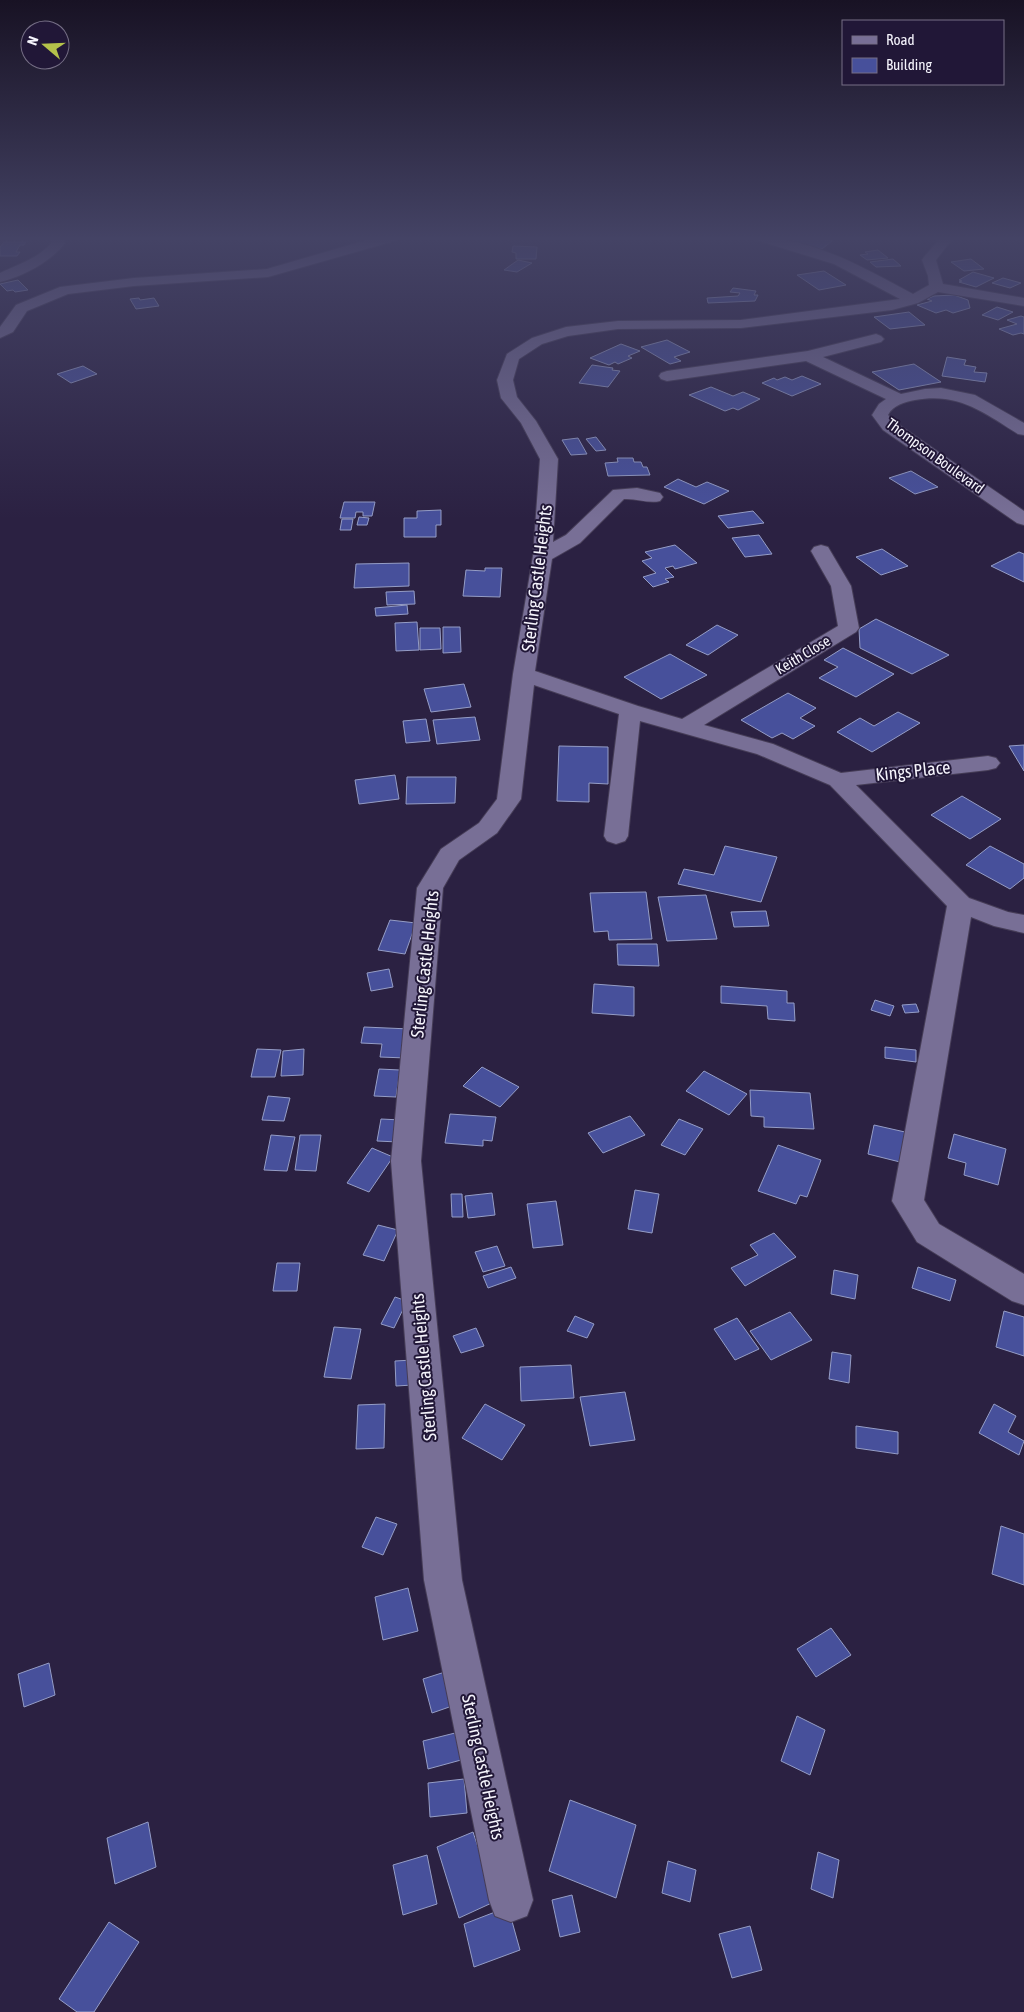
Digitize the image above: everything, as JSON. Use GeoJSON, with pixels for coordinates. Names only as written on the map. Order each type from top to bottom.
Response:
{"type":"FeatureCollection","features":[{"type":"Feature","properties":{"kind":"street","name":"Sterling Castle Heights"},"geometry":{"type":"LineString","coordinates":[[511,1900],[443,1580],[406,1161],[430,888],[450,856],[488,828],[509,800],[524,674],[543,556],[549,459],[528,421],[509,398],[505,380],[512,357],[537,341],[574,331]]}},
{"type":"Feature","properties":{"kind":"street"},"geometry":{"type":"LineString","coordinates":[[666,376],[808,356],[876,339]]}},
{"type":"Feature","properties":{"kind":"street"},"geometry":{"type":"LineString","coordinates":[[808,356],[899,399]]}},
{"type":"Feature","properties":{"kind":"street","name":"Thompson Boulevard"},"geometry":{"type":"LineString","coordinates":[[1024,430],[966,396],[955,393],[934,392],[899,399],[886,405],[880,415],[888,426],[1024,519]]}},
{"type":"Feature","properties":{"kind":"street"},"geometry":{"type":"LineString","coordinates":[[543,556],[573,539],[619,494],[637,493],[654,496]]}},
{"type":"Feature","properties":{"kind":"street","name":"Keith Close"},"geometry":{"type":"LineString","coordinates":[[686,726],[848,628],[841,586],[821,551]]}},
{"type":"Feature","properties":{"kind":"street"},"geometry":{"type":"LineString","coordinates":[[524,674],[630,711],[766,749],[838,780],[960,904],[1003,920],[1024,924]]}},
{"type":"Feature","properties":{"kind":"street"},"geometry":{"type":"LineString","coordinates":[[616,836],[630,711]]}},
{"type":"Feature","properties":{"kind":"street","name":"Kings Place"},"geometry":{"type":"LineString","coordinates":[[838,780],[988,763]]}},
{"type":"Feature","properties":{"kind":"street"},"geometry":{"type":"LineString","coordinates":[[960,904],[908,1202],[928,1233],[1024,1291]]}},
{"type":"Feature","properties":{"kind":"building"},"geometry":{"type":"Polygon","coordinates":[[[1003,331],[1024,331],[1024,334],[1013,335],[1003,331]]]}},
{"type":"Feature","properties":{"kind":"building"},"geometry":{"type":"Polygon","coordinates":[[[667,340],[690,352],[674,357],[681,361],[670,364],[641,347],[667,340]]]}},
{"type":"Feature","properties":{"kind":"building"},"geometry":{"type":"Polygon","coordinates":[[[621,344],[640,351],[628,356],[632,358],[618,364],[615,362],[609,365],[590,358],[621,344]]]}},
{"type":"Feature","properties":{"kind":"building"},"geometry":{"type":"Polygon","coordinates":[[[947,357],[966,360],[964,365],[976,367],[974,372],[987,373],[985,382],[942,376],[947,357]]]}},
{"type":"Feature","properties":{"kind":"building"},"geometry":{"type":"Polygon","coordinates":[[[914,364],[941,382],[899,390],[872,372],[914,364]]]}},
{"type":"Feature","properties":{"kind":"building"},"geometry":{"type":"Polygon","coordinates":[[[592,365],[620,371],[608,387],[579,383],[592,365]]]}},
{"type":"Feature","properties":{"kind":"building"},"geometry":{"type":"Polygon","coordinates":[[[83,366],[97,374],[71,383],[57,374],[83,366]]]}},
{"type":"Feature","properties":{"kind":"building"},"geometry":{"type":"Polygon","coordinates":[[[802,376],[821,384],[792,396],[762,383],[774,378],[777,380],[785,377],[792,380],[802,376]]]}},
{"type":"Feature","properties":{"kind":"building"},"geometry":{"type":"Polygon","coordinates":[[[711,387],[733,396],[743,392],[760,399],[738,410],[733,408],[725,411],[689,395],[711,387]]]}},
{"type":"Feature","properties":{"kind":"building"},"geometry":{"type":"Polygon","coordinates":[[[596,437],[606,450],[596,451],[586,439],[596,437]]]}},
{"type":"Feature","properties":{"kind":"building"},"geometry":{"type":"Polygon","coordinates":[[[578,438],[587,454],[571,455],[562,440],[578,438]]]}},
{"type":"Feature","properties":{"kind":"building"},"geometry":{"type":"Polygon","coordinates":[[[617,458],[633,458],[634,462],[641,462],[643,467],[647,467],[650,475],[608,476],[605,463],[618,462],[617,458]]]}},
{"type":"Feature","properties":{"kind":"building"},"geometry":{"type":"Polygon","coordinates":[[[911,471],[938,487],[915,494],[889,478],[911,471]]]}},
{"type":"Feature","properties":{"kind":"building"},"geometry":{"type":"Polygon","coordinates":[[[678,479],[696,487],[707,482],[729,491],[704,504],[664,487],[678,479]]]}},
{"type":"Feature","properties":{"kind":"building"},"geometry":{"type":"Polygon","coordinates":[[[344,502],[375,502],[372,516],[363,516],[363,512],[356,512],[355,518],[340,518],[344,502]]]}},
{"type":"Feature","properties":{"kind":"building"},"geometry":{"type":"Polygon","coordinates":[[[441,510],[441,525],[436,525],[436,537],[404,537],[404,518],[417,518],[417,511],[441,510]]]}},
{"type":"Feature","properties":{"kind":"building"},"geometry":{"type":"Polygon","coordinates":[[[753,511],[764,523],[728,528],[718,516],[753,511]]]}},
{"type":"Feature","properties":{"kind":"building"},"geometry":{"type":"Polygon","coordinates":[[[359,517],[369,518],[367,525],[357,525],[359,517]]]}},
{"type":"Feature","properties":{"kind":"building"},"geometry":{"type":"Polygon","coordinates":[[[342,519],[353,519],[351,530],[340,530],[342,519]]]}},
{"type":"Feature","properties":{"kind":"building"},"geometry":{"type":"Polygon","coordinates":[[[759,535],[772,554],[745,557],[732,538],[759,535]]]}},
{"type":"Feature","properties":{"kind":"building"},"geometry":{"type":"Polygon","coordinates":[[[675,545],[697,563],[675,569],[673,566],[665,568],[674,577],[665,579],[669,582],[653,587],[643,577],[656,573],[642,561],[652,558],[645,552],[675,545]]]}},
{"type":"Feature","properties":{"kind":"building"},"geometry":{"type":"Polygon","coordinates":[[[882,549],[908,566],[881,575],[856,557],[882,549]]]}},
{"type":"Feature","properties":{"kind":"building"},"geometry":{"type":"Polygon","coordinates":[[[1019,552],[1024,554],[1024,582],[991,566],[1019,552]]]}},
{"type":"Feature","properties":{"kind":"building"},"geometry":{"type":"Polygon","coordinates":[[[409,563],[409,586],[354,588],[356,564],[409,563]]]}},
{"type":"Feature","properties":{"kind":"building"},"geometry":{"type":"Polygon","coordinates":[[[485,568],[502,568],[500,597],[463,596],[466,570],[485,571],[485,568]]]}},
{"type":"Feature","properties":{"kind":"building"},"geometry":{"type":"Polygon","coordinates":[[[414,591],[415,604],[387,605],[386,592],[414,591]]]}},
{"type":"Feature","properties":{"kind":"building"},"geometry":{"type":"Polygon","coordinates":[[[407,605],[408,614],[376,616],[375,608],[407,605]]]}},
{"type":"Feature","properties":{"kind":"building"},"geometry":{"type":"Polygon","coordinates":[[[876,619],[949,655],[912,674],[860,648],[859,629],[876,619]]]}},
{"type":"Feature","properties":{"kind":"building"},"geometry":{"type":"Polygon","coordinates":[[[417,622],[419,650],[396,651],[395,623],[417,622]]]}},
{"type":"Feature","properties":{"kind":"building"},"geometry":{"type":"Polygon","coordinates":[[[717,625],[738,635],[708,655],[686,645],[717,625]]]}},
{"type":"Feature","properties":{"kind":"building"},"geometry":{"type":"Polygon","coordinates":[[[443,627],[460,627],[461,652],[443,653],[443,627]]]}},
{"type":"Feature","properties":{"kind":"building"},"geometry":{"type":"Polygon","coordinates":[[[420,628],[440,628],[441,649],[420,650],[420,628]]]}},
{"type":"Feature","properties":{"kind":"building"},"geometry":{"type":"Polygon","coordinates":[[[843,648],[894,674],[856,697],[819,678],[838,667],[824,660],[843,648]]]}},
{"type":"Feature","properties":{"kind":"building"},"geometry":{"type":"Polygon","coordinates":[[[670,654],[707,675],[661,699],[624,677],[670,654]]]}},
{"type":"Feature","properties":{"kind":"building"},"geometry":{"type":"Polygon","coordinates":[[[464,684],[471,707],[431,712],[424,689],[464,684]]]}},
{"type":"Feature","properties":{"kind":"building"},"geometry":{"type":"Polygon","coordinates":[[[788,693],[816,708],[800,718],[815,726],[793,739],[782,733],[772,738],[741,720],[788,693]]]}},
{"type":"Feature","properties":{"kind":"building"},"geometry":{"type":"Polygon","coordinates":[[[898,712],[920,723],[872,752],[837,732],[860,718],[874,726],[898,712]]]}},
{"type":"Feature","properties":{"kind":"building"},"geometry":{"type":"Polygon","coordinates":[[[475,717],[480,740],[437,744],[433,720],[475,717]]]}},
{"type":"Feature","properties":{"kind":"building"},"geometry":{"type":"Polygon","coordinates":[[[426,719],[430,741],[406,743],[403,721],[426,719]]]}},
{"type":"Feature","properties":{"kind":"building"},"geometry":{"type":"Polygon","coordinates":[[[1024,745],[1024,771],[1009,746],[1024,745]]]}},
{"type":"Feature","properties":{"kind":"building"},"geometry":{"type":"Polygon","coordinates":[[[559,746],[608,747],[608,784],[589,783],[589,802],[557,801],[559,746]]]}},
{"type":"Feature","properties":{"kind":"building"},"geometry":{"type":"Polygon","coordinates":[[[395,775],[399,799],[359,804],[355,780],[395,775]]]}},
{"type":"Feature","properties":{"kind":"building"},"geometry":{"type":"Polygon","coordinates":[[[407,777],[456,777],[455,803],[406,804],[407,777]]]}},
{"type":"Feature","properties":{"kind":"building"},"geometry":{"type":"Polygon","coordinates":[[[962,796],[1001,819],[970,839],[931,815],[962,796]]]}},
{"type":"Feature","properties":{"kind":"building"},"geometry":{"type":"Polygon","coordinates":[[[725,846],[777,857],[761,902],[678,884],[684,869],[714,875],[725,846]]]}},
{"type":"Feature","properties":{"kind":"building"},"geometry":{"type":"Polygon","coordinates":[[[990,846],[1024,864],[1024,878],[1010,889],[966,865],[990,846]]]}},
{"type":"Feature","properties":{"kind":"building"},"geometry":{"type":"Polygon","coordinates":[[[646,892],[652,939],[609,940],[608,931],[594,932],[590,893],[646,892]]]}},
{"type":"Feature","properties":{"kind":"building"},"geometry":{"type":"Polygon","coordinates":[[[706,895],[717,939],[667,941],[658,897],[706,895]]]}},
{"type":"Feature","properties":{"kind":"building"},"geometry":{"type":"Polygon","coordinates":[[[766,911],[769,926],[734,927],[731,912],[766,911]]]}},
{"type":"Feature","properties":{"kind":"building"},"geometry":{"type":"Polygon","coordinates":[[[390,920],[416,923],[405,954],[378,950],[390,920]]]}},
{"type":"Feature","properties":{"kind":"building"},"geometry":{"type":"Polygon","coordinates":[[[617,944],[657,944],[659,966],[618,965],[617,944]]]}},
{"type":"Feature","properties":{"kind":"building"},"geometry":{"type":"Polygon","coordinates":[[[389,969],[393,987],[371,991],[367,973],[389,969]]]}},
{"type":"Feature","properties":{"kind":"building"},"geometry":{"type":"Polygon","coordinates":[[[594,984],[634,987],[634,1016],[592,1013],[594,984]]]}},
{"type":"Feature","properties":{"kind":"building"},"geometry":{"type":"Polygon","coordinates":[[[721,986],[787,991],[787,1003],[794,1003],[795,1021],[768,1019],[767,1006],[721,1003],[721,986]]]}},
{"type":"Feature","properties":{"kind":"building"},"geometry":{"type":"Polygon","coordinates":[[[875,1000],[894,1006],[890,1016],[871,1010],[875,1000]]]}},
{"type":"Feature","properties":{"kind":"building"},"geometry":{"type":"Polygon","coordinates":[[[916,1004],[919,1012],[905,1013],[902,1005],[916,1004]]]}},
{"type":"Feature","properties":{"kind":"building"},"geometry":{"type":"Polygon","coordinates":[[[364,1027],[410,1029],[406,1058],[380,1057],[382,1044],[361,1043],[364,1027]]]}},
{"type":"Feature","properties":{"kind":"building"},"geometry":{"type":"Polygon","coordinates":[[[885,1047],[916,1050],[916,1062],[885,1058],[885,1047]]]}},
{"type":"Feature","properties":{"kind":"building"},"geometry":{"type":"Polygon","coordinates":[[[257,1049],[281,1050],[275,1077],[251,1077],[257,1049]]]}},
{"type":"Feature","properties":{"kind":"building"},"geometry":{"type":"Polygon","coordinates":[[[304,1049],[303,1075],[281,1076],[283,1051],[304,1049]]]}},
{"type":"Feature","properties":{"kind":"building"},"geometry":{"type":"Polygon","coordinates":[[[482,1067],[519,1087],[500,1107],[463,1086],[482,1067]]]}},
{"type":"Feature","properties":{"kind":"building"},"geometry":{"type":"Polygon","coordinates":[[[379,1069],[400,1070],[396,1097],[374,1096],[379,1069]]]}},
{"type":"Feature","properties":{"kind":"building"},"geometry":{"type":"Polygon","coordinates":[[[704,1071],[747,1094],[729,1115],[686,1091],[704,1071]]]}},
{"type":"Feature","properties":{"kind":"building"},"geometry":{"type":"Polygon","coordinates":[[[750,1090],[810,1093],[814,1129],[764,1127],[764,1117],[751,1116],[750,1090]]]}},
{"type":"Feature","properties":{"kind":"building"},"geometry":{"type":"Polygon","coordinates":[[[268,1096],[290,1098],[284,1121],[262,1120],[268,1096]]]}},
{"type":"Feature","properties":{"kind":"building"},"geometry":{"type":"Polygon","coordinates":[[[450,1114],[496,1117],[492,1141],[483,1140],[483,1146],[445,1143],[450,1114]]]}},
{"type":"Feature","properties":{"kind":"building"},"geometry":{"type":"Polygon","coordinates":[[[630,1116],[645,1135],[603,1153],[588,1133],[630,1116]]]}},
{"type":"Feature","properties":{"kind":"building"},"geometry":{"type":"Polygon","coordinates":[[[381,1119],[401,1120],[398,1142],[377,1141],[381,1119]]]}},
{"type":"Feature","properties":{"kind":"building"},"geometry":{"type":"Polygon","coordinates":[[[679,1119],[703,1129],[685,1155],[661,1145],[679,1119]]]}},
{"type":"Feature","properties":{"kind":"building"},"geometry":{"type":"Polygon","coordinates":[[[874,1125],[905,1132],[900,1162],[868,1154],[874,1125]]]}},
{"type":"Feature","properties":{"kind":"building"},"geometry":{"type":"Polygon","coordinates":[[[954,1134],[1006,1149],[998,1185],[964,1175],[966,1163],[948,1158],[954,1134]]]}},
{"type":"Feature","properties":{"kind":"building"},"geometry":{"type":"Polygon","coordinates":[[[271,1135],[295,1137],[287,1171],[264,1170],[271,1135]]]}},
{"type":"Feature","properties":{"kind":"building"},"geometry":{"type":"Polygon","coordinates":[[[300,1135],[321,1135],[316,1171],[295,1170],[300,1135]]]}},
{"type":"Feature","properties":{"kind":"building"},"geometry":{"type":"Polygon","coordinates":[[[778,1145],[821,1160],[807,1197],[800,1195],[796,1204],[758,1191],[778,1145]]]}},
{"type":"Feature","properties":{"kind":"building"},"geometry":{"type":"Polygon","coordinates":[[[372,1148],[393,1157],[369,1192],[347,1183],[372,1148]]]}},
{"type":"Feature","properties":{"kind":"building"},"geometry":{"type":"Polygon","coordinates":[[[635,1190],[659,1194],[652,1233],[628,1229],[635,1190]]]}},
{"type":"Feature","properties":{"kind":"building"},"geometry":{"type":"Polygon","coordinates":[[[492,1193],[495,1215],[468,1218],[465,1196],[492,1193]]]}},
{"type":"Feature","properties":{"kind":"building"},"geometry":{"type":"Polygon","coordinates":[[[451,1194],[462,1194],[463,1217],[452,1217],[451,1194]]]}},
{"type":"Feature","properties":{"kind":"building"},"geometry":{"type":"Polygon","coordinates":[[[556,1201],[563,1245],[533,1248],[527,1204],[556,1201]]]}},
{"type":"Feature","properties":{"kind":"building"},"geometry":{"type":"Polygon","coordinates":[[[378,1225],[398,1230],[384,1261],[363,1255],[378,1225]]]}},
{"type":"Feature","properties":{"kind":"building"},"geometry":{"type":"Polygon","coordinates":[[[774,1233],[796,1257],[745,1286],[731,1268],[758,1255],[750,1245],[774,1233]]]}},
{"type":"Feature","properties":{"kind":"building"},"geometry":{"type":"Polygon","coordinates":[[[497,1246],[505,1266],[483,1272],[475,1252],[497,1246]]]}},
{"type":"Feature","properties":{"kind":"building"},"geometry":{"type":"Polygon","coordinates":[[[277,1263],[300,1263],[297,1291],[273,1291],[277,1263]]]}},
{"type":"Feature","properties":{"kind":"building"},"geometry":{"type":"Polygon","coordinates":[[[511,1267],[516,1278],[488,1288],[483,1276],[511,1267]]]}},
{"type":"Feature","properties":{"kind":"building"},"geometry":{"type":"Polygon","coordinates":[[[918,1267],[956,1280],[950,1301],[912,1288],[918,1267]]]}},
{"type":"Feature","properties":{"kind":"building"},"geometry":{"type":"Polygon","coordinates":[[[834,1270],[858,1275],[855,1299],[831,1294],[834,1270]]]}},
{"type":"Feature","properties":{"kind":"building"},"geometry":{"type":"Polygon","coordinates":[[[395,1297],[407,1301],[394,1328],[381,1324],[395,1297]]]}},
{"type":"Feature","properties":{"kind":"building"},"geometry":{"type":"Polygon","coordinates":[[[1004,1311],[1024,1317],[1024,1356],[996,1347],[1004,1311]]]}},
{"type":"Feature","properties":{"kind":"building"},"geometry":{"type":"Polygon","coordinates":[[[790,1312],[812,1340],[771,1360],[750,1331],[790,1312]]]}},
{"type":"Feature","properties":{"kind":"building"},"geometry":{"type":"Polygon","coordinates":[[[575,1316],[594,1324],[587,1338],[567,1331],[575,1316]]]}},
{"type":"Feature","properties":{"kind":"building"},"geometry":{"type":"Polygon","coordinates":[[[737,1318],[759,1349],[735,1360],[714,1329],[737,1318]]]}},
{"type":"Feature","properties":{"kind":"building"},"geometry":{"type":"Polygon","coordinates":[[[334,1327],[361,1329],[351,1379],[324,1377],[334,1327]]]}},
{"type":"Feature","properties":{"kind":"building"},"geometry":{"type":"Polygon","coordinates":[[[476,1328],[484,1346],[461,1353],[453,1336],[476,1328]]]}},
{"type":"Feature","properties":{"kind":"building"},"geometry":{"type":"Polygon","coordinates":[[[832,1352],[851,1355],[849,1383],[829,1379],[832,1352]]]}},
{"type":"Feature","properties":{"kind":"building"},"geometry":{"type":"Polygon","coordinates":[[[413,1360],[413,1385],[396,1386],[395,1361],[413,1360]]]}},
{"type":"Feature","properties":{"kind":"building"},"geometry":{"type":"Polygon","coordinates":[[[571,1365],[574,1398],[521,1401],[520,1367],[571,1365]]]}},
{"type":"Feature","properties":{"kind":"building"},"geometry":{"type":"Polygon","coordinates":[[[625,1392],[635,1440],[590,1446],[580,1397],[625,1392]]]}},
{"type":"Feature","properties":{"kind":"building"},"geometry":{"type":"Polygon","coordinates":[[[385,1404],[384,1448],[356,1449],[358,1405],[385,1404]]]}},
{"type":"Feature","properties":{"kind":"building"},"geometry":{"type":"Polygon","coordinates":[[[485,1404],[525,1425],[502,1460],[462,1438],[485,1404]]]}},
{"type":"Feature","properties":{"kind":"building"},"geometry":{"type":"Polygon","coordinates":[[[994,1404],[1016,1416],[1008,1432],[1024,1441],[1019,1455],[979,1433],[994,1404]]]}},
{"type":"Feature","properties":{"kind":"building"},"geometry":{"type":"Polygon","coordinates":[[[856,1426],[898,1432],[898,1454],[856,1448],[856,1426]]]}},
{"type":"Feature","properties":{"kind":"building"},"geometry":{"type":"Polygon","coordinates":[[[376,1517],[397,1524],[383,1555],[362,1547],[376,1517]]]}},
{"type":"Feature","properties":{"kind":"building"},"geometry":{"type":"Polygon","coordinates":[[[1001,1526],[1024,1534],[1024,1585],[992,1574],[1001,1526]]]}},
{"type":"Feature","properties":{"kind":"building"},"geometry":{"type":"Polygon","coordinates":[[[408,1588],[418,1631],[383,1640],[375,1597],[408,1588]]]}},
{"type":"Feature","properties":{"kind":"building"},"geometry":{"type":"Polygon","coordinates":[[[831,1628],[851,1655],[816,1677],[797,1649],[831,1628]]]}},
{"type":"Feature","properties":{"kind":"building"},"geometry":{"type":"Polygon","coordinates":[[[49,1663],[55,1695],[24,1707],[18,1674],[49,1663]]]}},
{"type":"Feature","properties":{"kind":"building"},"geometry":{"type":"Polygon","coordinates":[[[448,1671],[458,1704],[432,1713],[423,1679],[448,1671]]]}},
{"type":"Feature","properties":{"kind":"building"},"geometry":{"type":"Polygon","coordinates":[[[797,1716],[825,1730],[810,1775],[781,1761],[797,1716]]]}},
{"type":"Feature","properties":{"kind":"building"},"geometry":{"type":"Polygon","coordinates":[[[455,1733],[461,1760],[428,1769],[423,1741],[455,1733]]]}},
{"type":"Feature","properties":{"kind":"building"},"geometry":{"type":"Polygon","coordinates":[[[464,1779],[467,1813],[430,1817],[428,1783],[464,1779]]]}},
{"type":"Feature","properties":{"kind":"building"},"geometry":{"type":"Polygon","coordinates":[[[570,1800],[636,1825],[616,1898],[549,1871],[570,1800]]]}},
{"type":"Feature","properties":{"kind":"building"},"geometry":{"type":"Polygon","coordinates":[[[148,1822],[156,1867],[115,1884],[107,1838],[148,1822]]]}},
{"type":"Feature","properties":{"kind":"building"},"geometry":{"type":"Polygon","coordinates":[[[473,1832],[496,1901],[459,1918],[437,1847],[473,1832]]]}},
{"type":"Feature","properties":{"kind":"building"},"geometry":{"type":"Polygon","coordinates":[[[818,1852],[839,1860],[833,1898],[811,1889],[818,1852]]]}},
{"type":"Feature","properties":{"kind":"building"},"geometry":{"type":"Polygon","coordinates":[[[427,1855],[437,1904],[403,1915],[393,1865],[427,1855]]]}},
{"type":"Feature","properties":{"kind":"building"},"geometry":{"type":"Polygon","coordinates":[[[668,1861],[696,1870],[690,1902],[662,1893],[668,1861]]]}},
{"type":"Feature","properties":{"kind":"building"},"geometry":{"type":"Polygon","coordinates":[[[572,1895],[580,1932],[560,1937],[552,1900],[572,1895]]]}},
{"type":"Feature","properties":{"kind":"building"},"geometry":{"type":"Polygon","coordinates":[[[508,1907],[520,1950],[474,1967],[464,1924],[508,1907]]]}},
{"type":"Feature","properties":{"kind":"building"},"geometry":{"type":"Polygon","coordinates":[[[109,1922],[139,1942],[94,2012],[77,2012],[59,1999],[109,1922]]]}},
{"type":"Feature","properties":{"kind":"building"},"geometry":{"type":"Polygon","coordinates":[[[750,1926],[762,1970],[732,1978],[719,1934],[750,1926]]]}}]}
